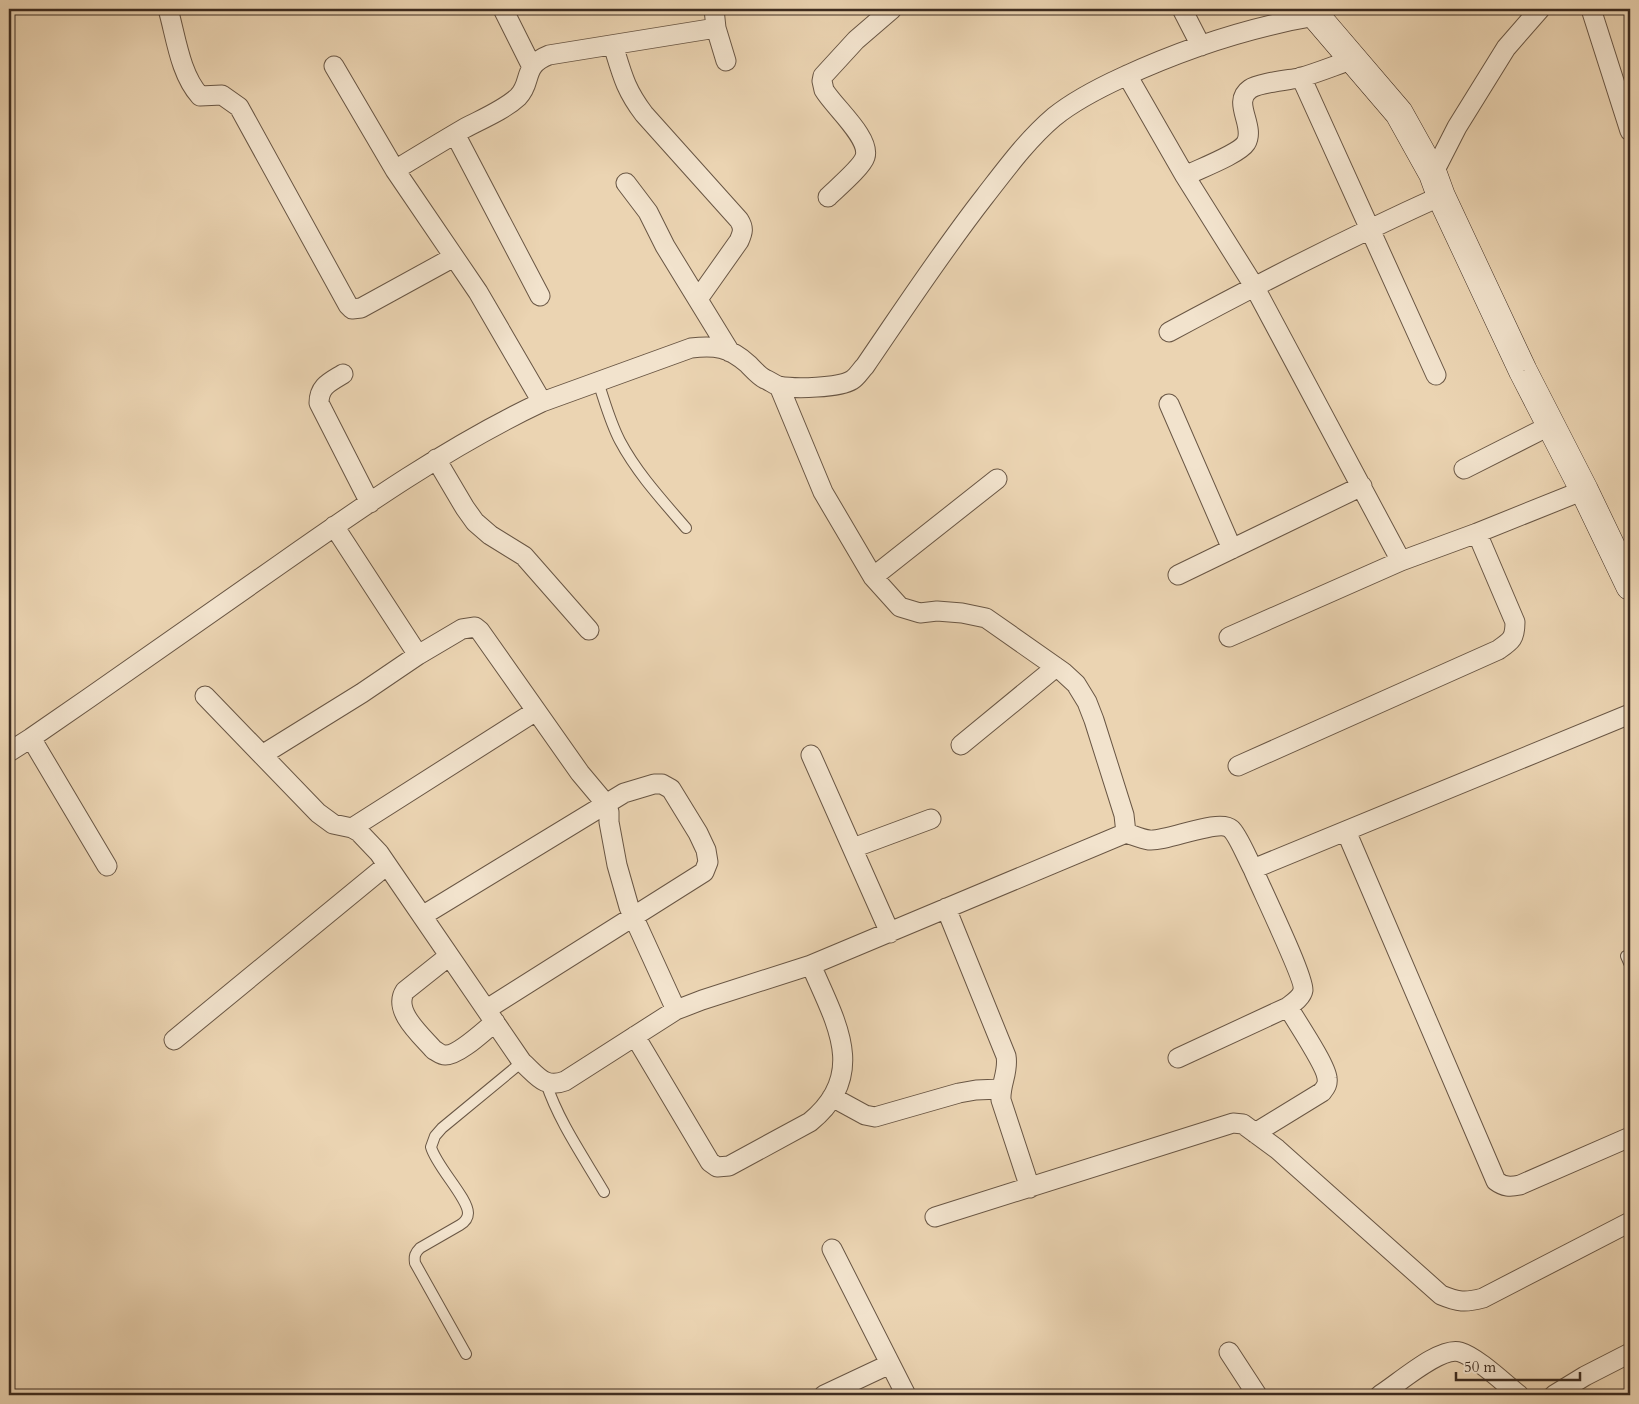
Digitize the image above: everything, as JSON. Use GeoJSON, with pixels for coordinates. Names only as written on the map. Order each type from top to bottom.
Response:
{"type":"FeatureCollection","features":[{"type":"Feature","properties":{"kind":"street"},"geometry":{"type":"LineString","coordinates":[[168,9],[186,76],[193,88],[200,96],[222,95],[239,107],[348,305],[352,309],[361,308],[454,257]]}},
{"type":"Feature","properties":{"kind":"street"},"geometry":{"type":"LineString","coordinates":[[714,9],[716,28],[726,61]]}},
{"type":"Feature","properties":{"kind":"street"},"geometry":{"type":"LineString","coordinates":[[828,197],[862,163],[866,151],[862,138],[824,90],[822,76],[856,40],[892,9]]}},
{"type":"Feature","properties":{"kind":"street"},"geometry":{"type":"LineString","coordinates":[[1182,9],[1201,46]]}},
{"type":"Feature","properties":{"kind":"street"},"geometry":{"type":"LineString","coordinates":[[1169,332],[1254,286],[1370,228],[1437,185],[1457,127],[1506,48],[1540,9]]}},
{"type":"Feature","properties":{"kind":"street"},"geometry":{"type":"LineString","coordinates":[[1591,9],[1630,132]]}},
{"type":"Feature","properties":{"kind":"street"},"geometry":{"type":"LineString","coordinates":[[510,10],[532,67]]}},
{"type":"Feature","properties":{"kind":"street"},"geometry":{"type":"LineString","coordinates":[[9,752],[334,526],[436,459],[520,412],[542,402],[691,348],[716,346],[730,352],[763,378],[778,386],[814,387],[840,385],[852,380],[865,366],[962,226],[1019,152],[1054,117],[1092,92],[1150,64],[1201,46],[1313,12],[1399,113],[1437,185],[1523,371],[1584,490],[1630,586]]}},
{"type":"Feature","properties":{"kind":"street"},"geometry":{"type":"LineString","coordinates":[[395,170],[454,134],[499,110],[518,96],[524,88],[532,67],[540,58],[716,28]]}},
{"type":"Feature","properties":{"kind":"street"},"geometry":{"type":"LineString","coordinates":[[613,45],[624,82],[644,114],[739,220],[742,226],[743,231],[739,241],[698,299]]}},
{"type":"Feature","properties":{"kind":"street"},"geometry":{"type":"LineString","coordinates":[[1185,176],[1239,150],[1246,142],[1248,134],[1242,104],[1244,96],[1251,88],[1301,77],[1354,59]]}},
{"type":"Feature","properties":{"kind":"street"},"geometry":{"type":"LineString","coordinates":[[334,66],[395,170],[478,292],[542,402]]}},
{"type":"Feature","properties":{"kind":"street"},"geometry":{"type":"LineString","coordinates":[[1127,75],[1185,176],[1254,286],[1401,561]]}},
{"type":"Feature","properties":{"kind":"street"},"geometry":{"type":"LineString","coordinates":[[1301,77],[1436,376]]}},
{"type":"Feature","properties":{"kind":"street"},"geometry":{"type":"LineString","coordinates":[[454,134],[540,296]]}},
{"type":"Feature","properties":{"kind":"street"},"geometry":{"type":"LineString","coordinates":[[626,183],[648,212],[665,246],[730,352]]}},
{"type":"Feature","properties":{"kind":"street"},"geometry":{"type":"LineString","coordinates":[[343,374],[326,384],[319,397],[319,403],[370,503]]}},
{"type":"Feature","properties":{"kind":"street"},"geometry":{"type":"LineString","coordinates":[[778,386],[823,492],[873,577],[900,607],[920,613],[937,611],[962,613],[986,618],[1056,667],[1076,684],[1087,702],[1094,720],[1124,815],[1126,833]]}},
{"type":"Feature","properties":{"kind":"street"},"geometry":{"type":"LineString","coordinates":[[1169,404],[1232,549]]}},
{"type":"Feature","properties":{"kind":"street"},"geometry":{"type":"LineString","coordinates":[[1464,469],[1551,425]]}},
{"type":"Feature","properties":{"kind":"street"},"geometry":{"type":"LineString","coordinates":[[436,459],[475,522],[490,535],[524,556],[589,630]]}},
{"type":"Feature","properties":{"kind":"street"},"geometry":{"type":"LineString","coordinates":[[873,577],[997,479]]}},
{"type":"Feature","properties":{"kind":"street"},"geometry":{"type":"LineString","coordinates":[[1178,575],[1362,486]]}},
{"type":"Feature","properties":{"kind":"street"},"geometry":{"type":"LineString","coordinates":[[1229,637],[1401,561],[1584,490]]}},
{"type":"Feature","properties":{"kind":"street"},"geometry":{"type":"LineString","coordinates":[[334,526],[418,655]]}},
{"type":"Feature","properties":{"kind":"street"},"geometry":{"type":"LineString","coordinates":[[1238,766],[1498,650],[1511,641],[1515,633],[1514,622],[1476,533]]}},
{"type":"Feature","properties":{"kind":"street"},"geometry":{"type":"LineString","coordinates":[[262,755],[362,693],[418,655],[462,629],[476,628],[480,631],[580,773],[606,804],[609,812],[617,865],[634,918],[676,1010]]}},
{"type":"Feature","properties":{"kind":"street"},"geometry":{"type":"LineString","coordinates":[[961,745],[1056,667]]}},
{"type":"Feature","properties":{"kind":"street"},"geometry":{"type":"LineString","coordinates":[[205,696],[318,813],[333,824],[352,828],[367,839],[387,865],[522,1062],[546,1083],[555,1084],[565,1080],[676,1010],[811,965],[1126,833],[1150,840],[1226,826],[1236,836],[1253,869],[1302,984],[1303,991],[1298,999],[1288,1007],[1178,1058]]}},
{"type":"Feature","properties":{"kind":"street"},"geometry":{"type":"LineString","coordinates":[[352,828],[536,711]]}},
{"type":"Feature","properties":{"kind":"street"},"geometry":{"type":"LineString","coordinates":[[1253,869],[1630,714]]}},
{"type":"Feature","properties":{"kind":"street"},"geometry":{"type":"LineString","coordinates":[[31,738],[107,866]]}},
{"type":"Feature","properties":{"kind":"street"},"geometry":{"type":"LineString","coordinates":[[811,755],[890,933]]}},
{"type":"Feature","properties":{"kind":"street"},"geometry":{"type":"LineString","coordinates":[[422,916],[624,793],[654,784],[662,784],[671,789],[706,850],[708,862],[704,872],[491,1016],[462,1048],[453,1054],[447,1055],[440,1054],[434,1050],[406,1017],[401,1006],[401,999],[405,991],[449,956]]}},
{"type":"Feature","properties":{"kind":"street"},"geometry":{"type":"LineString","coordinates":[[853,848],[931,819]]}},
{"type":"Feature","properties":{"kind":"street"},"geometry":{"type":"LineString","coordinates":[[1346,831],[1496,1181],[1503,1186],[1520,1185],[1630,1137]]}},
{"type":"Feature","properties":{"kind":"street"},"geometry":{"type":"LineString","coordinates":[[174,1040],[387,865]]}},
{"type":"Feature","properties":{"kind":"street"},"geometry":{"type":"LineString","coordinates":[[946,908],[1006,1056],[1008,1066],[1000,1089],[1001,1100],[1030,1188]]}},
{"type":"Feature","properties":{"kind":"street"},"geometry":{"type":"LineString","coordinates":[[635,1036],[710,1162],[716,1167],[729,1166],[810,1122],[821,1114],[839,1084],[844,1070],[843,1054],[836,1024],[811,965]]}},
{"type":"Feature","properties":{"kind":"street"},"geometry":{"type":"LineString","coordinates":[[1255,1132],[1315,1097],[1327,1086],[1327,1076],[1324,1069],[1288,1007]]}},
{"type":"Feature","properties":{"kind":"street"},"geometry":{"type":"LineString","coordinates":[[832,1097],[866,1115],[875,1117],[959,1093],[1000,1089]]}},
{"type":"Feature","properties":{"kind":"street"},"geometry":{"type":"LineString","coordinates":[[935,1217],[1233,1123],[1243,1124],[1277,1148],[1442,1295],[1457,1301],[1483,1298],[1630,1222]]}},
{"type":"Feature","properties":{"kind":"street"},"geometry":{"type":"LineString","coordinates":[[832,1249],[906,1395]]}},
{"type":"Feature","properties":{"kind":"street"},"geometry":{"type":"LineString","coordinates":[[1229,1352],[1256,1395]]}},
{"type":"Feature","properties":{"kind":"street"},"geometry":{"type":"LineString","coordinates":[[1380,1395],[1432,1358],[1447,1352],[1459,1352],[1476,1360],[1519,1395]]}},
{"type":"Feature","properties":{"kind":"street"},"geometry":{"type":"LineString","coordinates":[[1554,1395],[1630,1353]]}},
{"type":"Feature","properties":{"kind":"street"},"geometry":{"type":"LineString","coordinates":[[824,1395],[890,1364]]}},
{"type":"Feature","properties":{"kind":"lane"},"geometry":{"type":"LineString","coordinates":[[598,382],[611,422],[625,449],[648,482],[686,528]]}},
{"type":"Feature","properties":{"kind":"lane"},"geometry":{"type":"LineString","coordinates":[[466,1354],[415,1263],[414,1257],[420,1248],[460,1225],[468,1217],[467,1207],[431,1148],[435,1136],[442,1128],[522,1062]]}},
{"type":"Feature","properties":{"kind":"lane"},"geometry":{"type":"LineString","coordinates":[[546,1083],[560,1118],[604,1192]]}}]}
